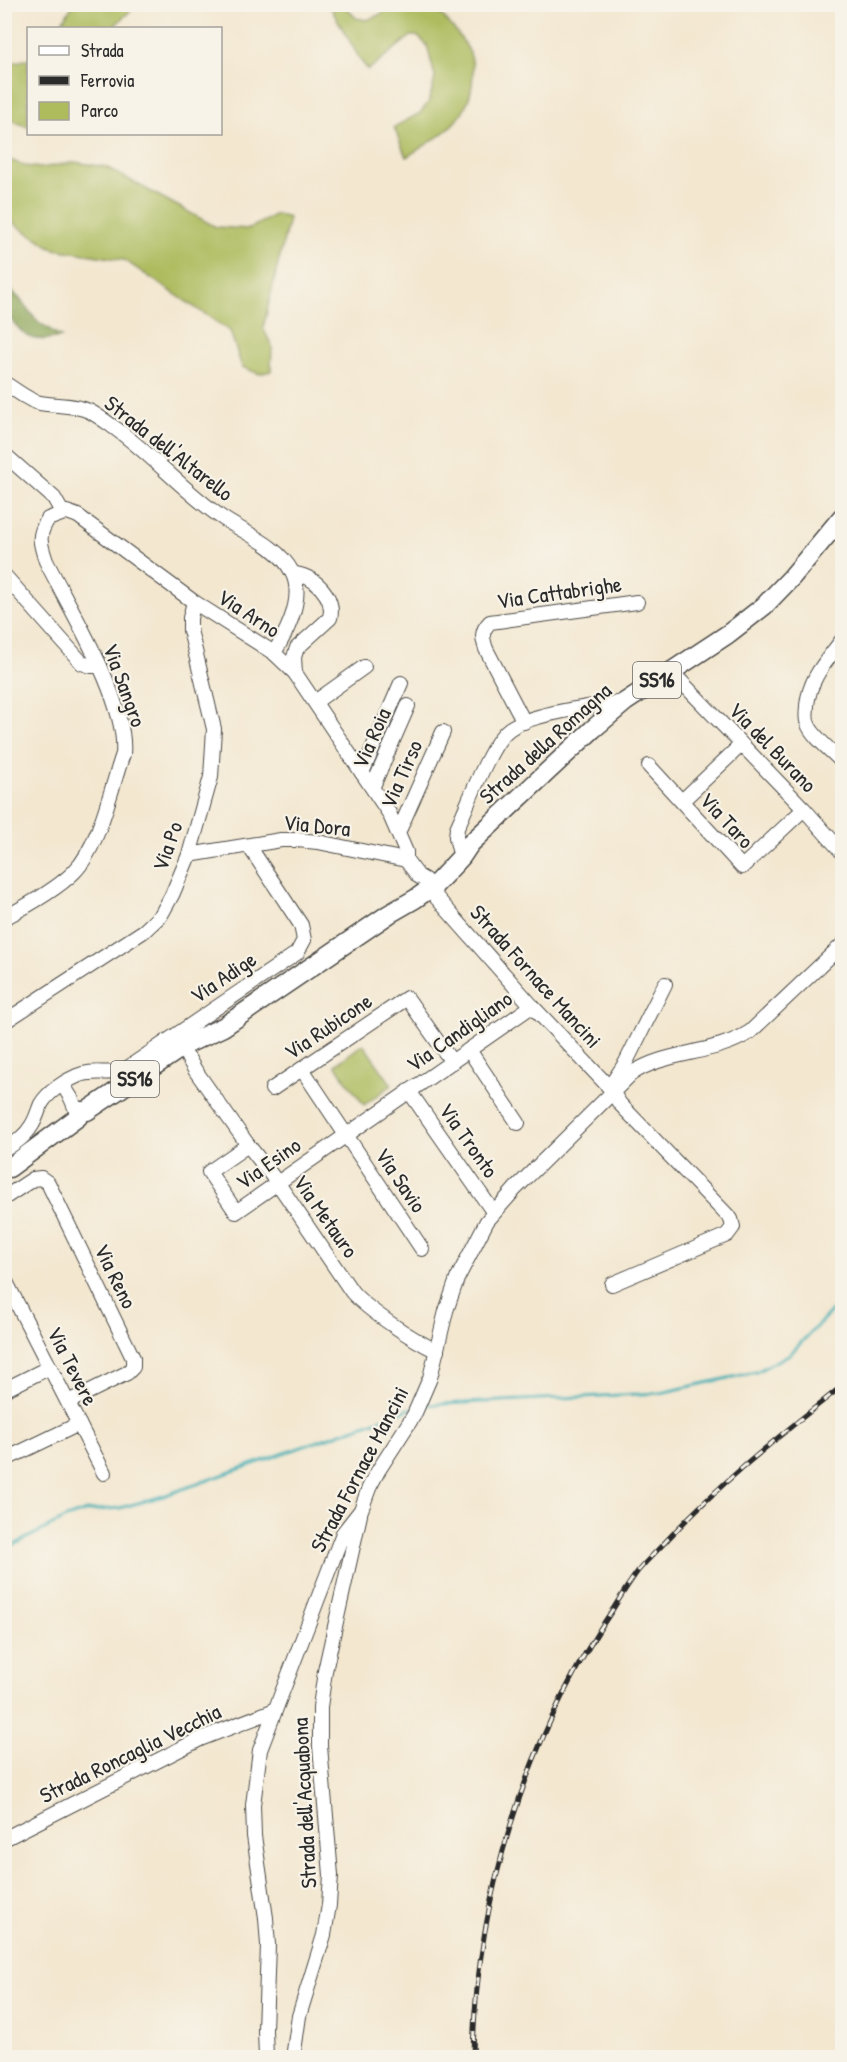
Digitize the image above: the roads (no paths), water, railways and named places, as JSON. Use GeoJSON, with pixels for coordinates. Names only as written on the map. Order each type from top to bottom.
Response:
{"type":"FeatureCollection","features":[{"type":"Feature","properties":{"kind":"main road","name":"Strada della Romagna"},"geometry":{"type":"LineString","coordinates":[[7,1170],[69,1135],[82,1113],[191,1052],[223,1027],[389,914],[415,899],[429,881],[462,856],[464,847],[625,702],[728,634],[764,606],[843,517]]}},
{"type":"Feature","properties":{"kind":"street","name":"Strada dell'Altarello"},"geometry":{"type":"LineString","coordinates":[[4,383],[38,403],[79,407],[91,412],[127,436],[213,511],[264,544],[284,560],[293,574],[309,577],[323,590],[330,602],[332,611],[330,618],[297,648],[294,657],[295,672]]}},
{"type":"Feature","properties":{"kind":"street","name":"Via Arno"},"geometry":{"type":"LineString","coordinates":[[4,454],[54,498],[62,512],[78,516],[194,602],[274,653],[295,672],[373,786],[398,833],[408,862]]}},
{"type":"Feature","properties":{"kind":"street","name":"Via Sangro"},"geometry":{"type":"LineString","coordinates":[[4,918],[27,906],[73,873],[84,859],[94,841],[123,754],[124,739],[121,721],[100,666],[40,546],[39,536],[48,519],[62,512]]}},
{"type":"Feature","properties":{"kind":"street"},"geometry":{"type":"LineString","coordinates":[[274,653],[288,632],[294,611],[293,574]]}},
{"type":"Feature","properties":{"kind":"street"},"geometry":{"type":"LineString","coordinates":[[4,575],[82,663],[100,666]]}},
{"type":"Feature","properties":{"kind":"street","name":"Via Po"},"geometry":{"type":"LineString","coordinates":[[4,1022],[144,931],[161,915],[172,895],[189,855],[211,777],[214,729],[190,630],[194,602]]}},
{"type":"Feature","properties":{"kind":"street","name":"Via Cattabrighe"},"geometry":{"type":"LineString","coordinates":[[524,722],[486,649],[482,637],[484,628],[490,622],[637,602]]}},
{"type":"Feature","properties":{"kind":"street"},"geometry":{"type":"LineString","coordinates":[[843,640],[814,678],[808,692],[806,715],[813,732],[843,762]]}},
{"type":"Feature","properties":{"kind":"street"},"geometry":{"type":"LineString","coordinates":[[315,702],[364,667]]}},
{"type":"Feature","properties":{"kind":"street","name":"Via del Burano"},"geometry":{"type":"LineString","coordinates":[[671,671],[843,852]]}},
{"type":"Feature","properties":{"kind":"street"},"geometry":{"type":"LineString","coordinates":[[362,772],[401,684]]}},
{"type":"Feature","properties":{"kind":"street"},"geometry":{"type":"LineString","coordinates":[[464,847],[456,837],[457,828],[496,744],[506,731],[524,722],[588,706],[625,702]]}},
{"type":"Feature","properties":{"kind":"street","name":"Via Roia"},"geometry":{"type":"LineString","coordinates":[[373,786],[408,706]]}},
{"type":"Feature","properties":{"kind":"street","name":"Via Tirso"},"geometry":{"type":"LineString","coordinates":[[398,833],[443,732]]}},
{"type":"Feature","properties":{"kind":"street"},"geometry":{"type":"LineString","coordinates":[[682,801],[741,745]]}},
{"type":"Feature","properties":{"kind":"street","name":"Via Taro"},"geometry":{"type":"LineString","coordinates":[[649,766],[742,867],[804,809]]}},
{"type":"Feature","properties":{"kind":"street","name":"Via Dora"},"geometry":{"type":"LineString","coordinates":[[189,855],[281,840],[297,840],[318,842],[408,862]]}},
{"type":"Feature","properties":{"kind":"street","name":"Via Adige"},"geometry":{"type":"LineString","coordinates":[[63,1084],[78,1075],[113,1074],[123,1071],[297,953],[304,940],[300,925],[249,846]]}},
{"type":"Feature","properties":{"kind":"street"},"geometry":{"type":"LineString","coordinates":[[408,862],[429,881]]}},
{"type":"Feature","properties":{"kind":"street","name":"Strada Fornace Mancini"},"geometry":{"type":"LineString","coordinates":[[429,881],[436,897],[532,1006],[610,1090],[620,1104],[731,1219],[733,1227],[727,1235],[612,1284]]}},
{"type":"Feature","properties":{"kind":"street"},"geometry":{"type":"LineString","coordinates":[[610,1090],[651,1062],[721,1047],[736,1041],[750,1032],[795,989],[840,952]]}},
{"type":"Feature","properties":{"kind":"street"},"geometry":{"type":"LineString","coordinates":[[610,1090],[665,984]]}},
{"type":"Feature","properties":{"kind":"street","name":"Via Rubicone"},"geometry":{"type":"LineString","coordinates":[[272,1089],[407,998],[452,1062]]}},
{"type":"Feature","properties":{"kind":"street","name":"Via Candigliano"},"geometry":{"type":"LineString","coordinates":[[345,1135],[532,1006]]}},
{"type":"Feature","properties":{"kind":"street"},"geometry":{"type":"LineString","coordinates":[[469,1050],[518,1123]]}},
{"type":"Feature","properties":{"kind":"street","name":"Via Metauro"},"geometry":{"type":"LineString","coordinates":[[191,1052],[195,1070],[248,1145],[278,1182],[359,1299],[416,1340],[437,1351]]}},
{"type":"Feature","properties":{"kind":"street","name":"Via Savio"},"geometry":{"type":"LineString","coordinates":[[302,1070],[422,1249]]}},
{"type":"Feature","properties":{"kind":"street"},"geometry":{"type":"LineString","coordinates":[[4,1150],[22,1138],[32,1126],[48,1095],[63,1084],[82,1113]]}},
{"type":"Feature","properties":{"kind":"street","name":"Strada Fornace Mancini"},"geometry":{"type":"LineString","coordinates":[[266,2058],[268,1945],[254,1836],[253,1805],[260,1750],[343,1533],[362,1510],[369,1488],[378,1471],[421,1400],[430,1378],[446,1311],[457,1279],[473,1246],[494,1213],[515,1189],[610,1090]]}},
{"type":"Feature","properties":{"kind":"street","name":"Via Tronto"},"geometry":{"type":"LineString","coordinates":[[409,1091],[494,1213]]}},
{"type":"Feature","properties":{"kind":"street","name":"Via Esino"},"geometry":{"type":"LineString","coordinates":[[248,1145],[208,1172],[236,1212],[345,1135]]}},
{"type":"Feature","properties":{"kind":"street","name":"Via Reno"},"geometry":{"type":"LineString","coordinates":[[4,1198],[33,1179],[41,1178],[48,1183],[133,1358],[133,1366],[127,1373],[69,1402]]}},
{"type":"Feature","properties":{"kind":"street","name":"Via Tevere"},"geometry":{"type":"LineString","coordinates":[[4,1278],[104,1473]]}},
{"type":"Feature","properties":{"kind":"street"},"geometry":{"type":"LineString","coordinates":[[4,1390],[50,1367]]}},
{"type":"Feature","properties":{"kind":"street"},"geometry":{"type":"LineString","coordinates":[[4,1460],[79,1424]]}},
{"type":"Feature","properties":{"kind":"street","name":"Strada dell'Acquabona"},"geometry":{"type":"LineString","coordinates":[[293,2058],[299,2016],[324,1935],[329,1905],[331,1875],[320,1746],[320,1707],[325,1671],[362,1510]]}},
{"type":"Feature","properties":{"kind":"street","name":"Strada Roncaglia Vecchia"},"geometry":{"type":"LineString","coordinates":[[4,1839],[200,1739],[275,1710]]}},
{"type":"Feature","properties":{"kind":"waterway"},"geometry":{"type":"LineString","coordinates":[[424,1405],[660,1393],[756,1372],[790,1354],[842,1300]]}},
{"type":"Feature","properties":{"kind":"waterway"},"geometry":{"type":"LineString","coordinates":[[4,1550],[66,1518],[87,1511],[120,1508],[163,1496],[412,1408]]}},
{"type":"Feature","properties":{"kind":"railway"},"geometry":{"type":"LineString","coordinates":[[473,2058],[476,1999],[483,1940],[495,1881],[511,1823],[531,1767],[582,1659],[628,1585],[649,1559],[731,1478],[842,1386]]}}]}
